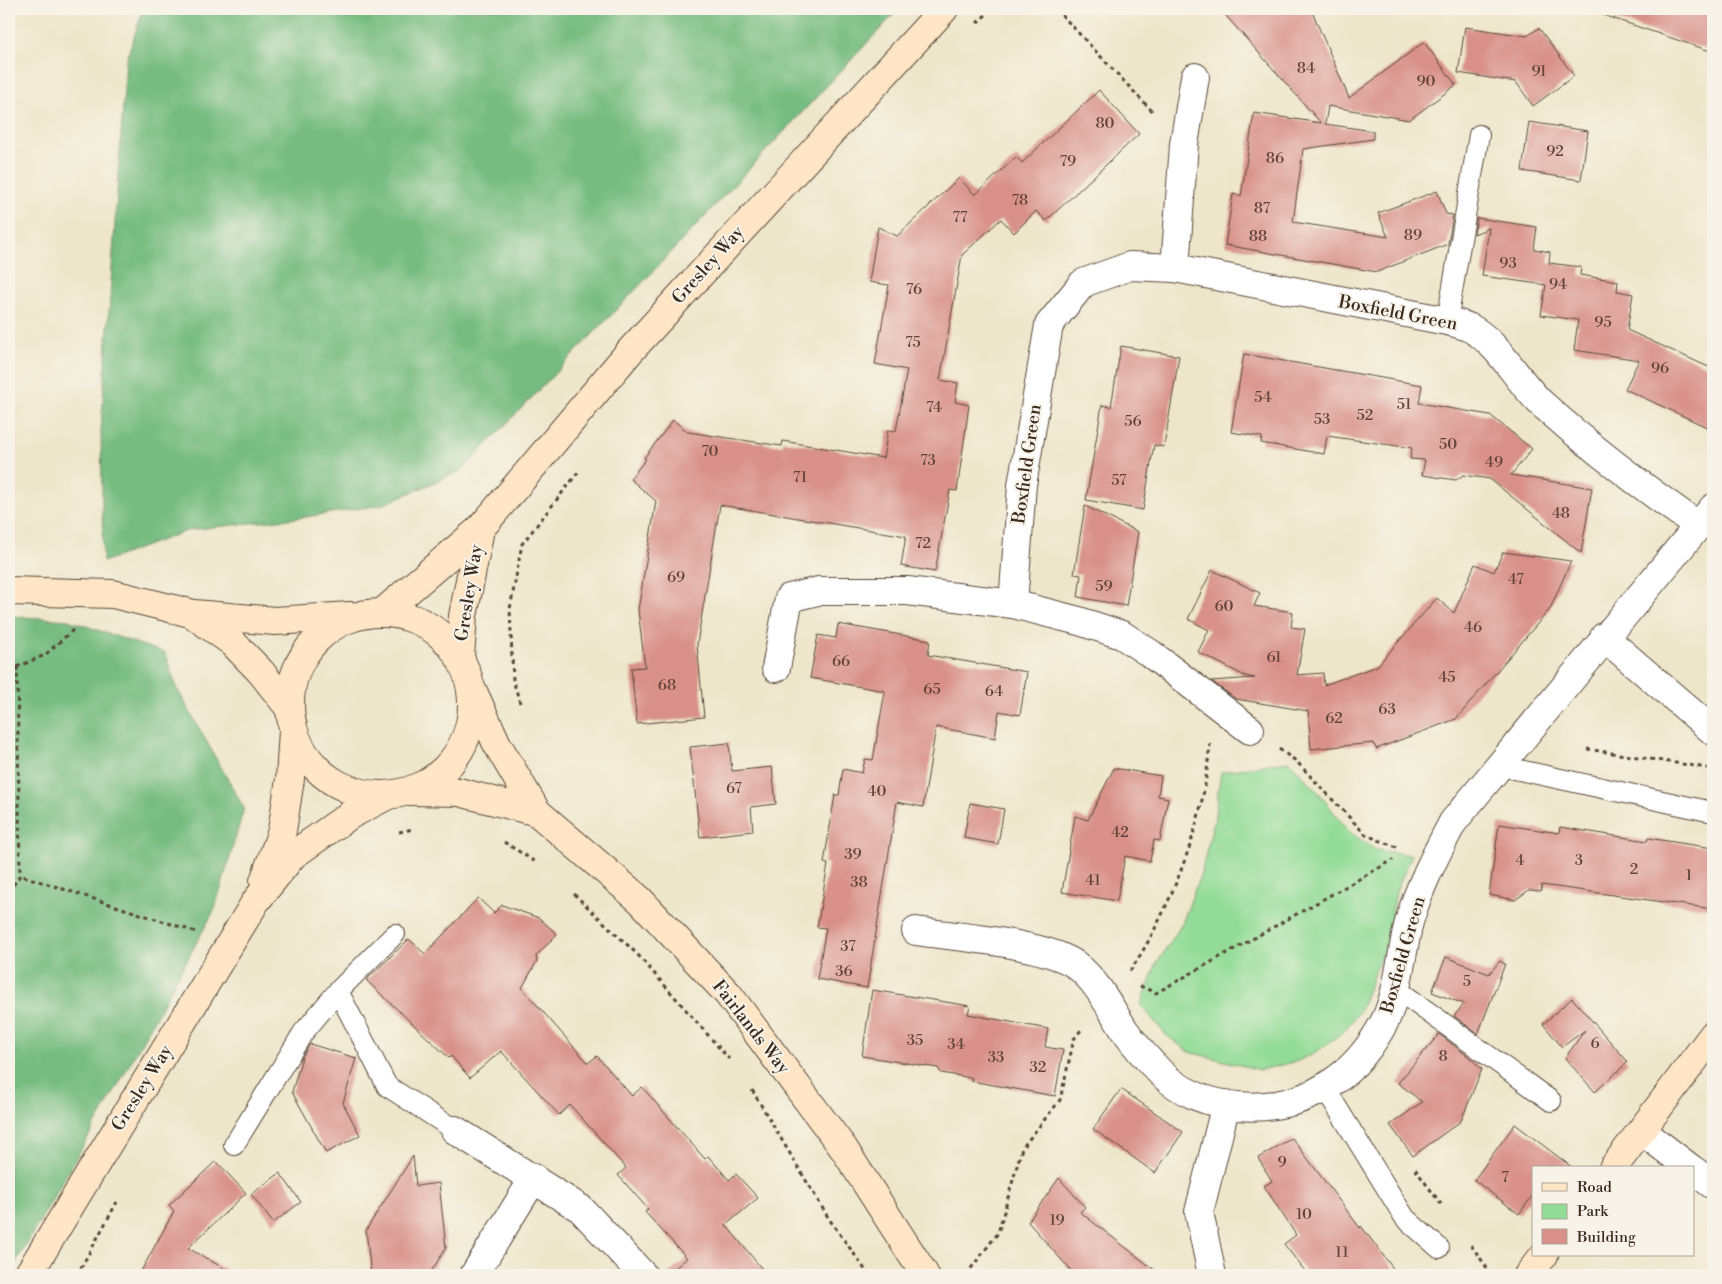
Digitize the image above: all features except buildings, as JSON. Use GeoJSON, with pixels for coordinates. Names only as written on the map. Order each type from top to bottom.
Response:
{"type":"FeatureCollection","features":[{"type":"Feature","properties":{"kind":"street","name":"Gresley Way"},"geometry":{"type":"LineString","coordinates":[[256,901],[282,830],[290,778],[292,719],[290,698],[301,661],[328,630],[371,614],[480,529],[632,350],[944,9]]}},
{"type":"Feature","properties":{"kind":"street"},"geometry":{"type":"LineString","coordinates":[[1175,268],[1184,144],[1195,77]]}},
{"type":"Feature","properties":{"kind":"street","name":"Boxfield Green"},"geometry":{"type":"LineString","coordinates":[[916,931],[1043,950],[1075,965],[1090,979],[1126,1033],[1162,1074],[1203,1099],[1255,1107],[1284,1103],[1325,1088],[1345,1072],[1372,1043],[1383,1026],[1395,988],[1410,921],[1421,856],[1501,766],[1604,637],[1706,516],[1657,497],[1543,404],[1514,375],[1501,354],[1488,340],[1471,329],[1447,321],[1175,268],[1130,266],[1082,283],[1049,325],[1022,485],[1013,604]]}},
{"type":"Feature","properties":{"kind":"street","name":"Gresley Way"},"geometry":{"type":"LineString","coordinates":[[460,656],[462,616],[480,529]]}},
{"type":"Feature","properties":{"kind":"street"},"geometry":{"type":"LineString","coordinates":[[9,590],[113,594],[194,614],[275,621],[371,614],[427,625],[445,639],[460,656],[471,687]]}},
{"type":"Feature","properties":{"kind":"street"},"geometry":{"type":"LineString","coordinates":[[776,668],[788,598],[818,591],[907,591],[1013,604],[1122,635],[1151,654],[1250,730]]}},
{"type":"Feature","properties":{"kind":"street","name":"Fairlands Way"},"geometry":{"type":"LineString","coordinates":[[194,614],[232,642],[261,672],[292,719],[304,752],[317,769],[337,784],[361,793],[459,792],[537,812]]}},
{"type":"Feature","properties":{"kind":"street"},"geometry":{"type":"LineString","coordinates":[[1604,637],[1713,731]]}},
{"type":"Feature","properties":{"kind":"street","name":"Gresley Way"},"geometry":{"type":"LineString","coordinates":[[28,1275],[256,901],[293,855],[350,814],[433,780],[451,763],[465,742],[471,719],[471,687]]}},
{"type":"Feature","properties":{"kind":"street","name":"Fairlands Way"},"geometry":{"type":"LineString","coordinates":[[471,687],[497,744],[537,812],[640,900],[728,994],[844,1149],[925,1275]]}},
{"type":"Feature","properties":{"kind":"street"},"geometry":{"type":"LineString","coordinates":[[1615,1166],[1713,1035]]}},
{"type":"Feature","properties":{"kind":"street"},"geometry":{"type":"LineString","coordinates":[[1212,1275],[1199,1212],[1226,1104]]}},
{"type":"Feature","properties":{"kind":"street"},"geometry":{"type":"LineString","coordinates":[[455,1130],[582,1209],[643,1275]]}},
{"type":"Feature","properties":{"kind":"street"},"geometry":{"type":"LineString","coordinates":[[1642,1131],[1688,1166]]}},
{"type":"Feature","properties":{"kind":"street"},"geometry":{"type":"LineString","coordinates":[[1694,1171],[1713,1185]]}},
{"type":"Feature","properties":{"kind":"street"},"geometry":{"type":"LineString","coordinates":[[474,1275],[534,1178]]}},
{"type":"Feature","properties":{"kind":"street"},"geometry":{"type":"LineString","coordinates":[[1528,1275],[1543,1256]]}},
{"type":"Feature","properties":{"kind":"lane"},"geometry":{"type":"LineString","coordinates":[[1447,321],[1479,135]]}},
{"type":"Feature","properties":{"kind":"lane"},"geometry":{"type":"LineString","coordinates":[[1501,766],[1708,810]]}},
{"type":"Feature","properties":{"kind":"lane"},"geometry":{"type":"LineString","coordinates":[[234,1145],[304,1032],[338,991],[395,934]]}},
{"type":"Feature","properties":{"kind":"lane"},"geometry":{"type":"LineString","coordinates":[[1395,988],[1551,1101]]}},
{"type":"Feature","properties":{"kind":"lane"},"geometry":{"type":"LineString","coordinates":[[338,991],[388,1086],[455,1130]]}},
{"type":"Feature","properties":{"kind":"lane"},"geometry":{"type":"LineString","coordinates":[[1325,1088],[1405,1218],[1438,1248]]}},
{"type":"Feature","properties":{"kind":"path"},"geometry":{"type":"LineString","coordinates":[[971,30],[992,9]]}},
{"type":"Feature","properties":{"kind":"path"},"geometry":{"type":"LineString","coordinates":[[1056,9],[1184,144]]}},
{"type":"Feature","properties":{"kind":"path"},"geometry":{"type":"LineString","coordinates":[[521,705],[513,680],[510,609],[522,544],[582,467]]}},
{"type":"Feature","properties":{"kind":"path"},"geometry":{"type":"LineString","coordinates":[[9,669],[17,668],[45,655],[113,594]]}},
{"type":"Feature","properties":{"kind":"path"},"geometry":{"type":"LineString","coordinates":[[9,892],[20,875],[17,668]]}},
{"type":"Feature","properties":{"kind":"path"},"geometry":{"type":"LineString","coordinates":[[1250,730],[1296,761],[1366,835],[1421,856]]}},
{"type":"Feature","properties":{"kind":"path"},"geometry":{"type":"LineString","coordinates":[[1580,748],[1713,769]]}},
{"type":"Feature","properties":{"kind":"path"},"geometry":{"type":"LineString","coordinates":[[395,832],[414,829]]}},
{"type":"Feature","properties":{"kind":"path"},"geometry":{"type":"LineString","coordinates":[[502,840],[539,864]]}},
{"type":"Feature","properties":{"kind":"path"},"geometry":{"type":"LineString","coordinates":[[1132,983],[1156,993],[1421,856]]}},
{"type":"Feature","properties":{"kind":"path"},"geometry":{"type":"LineString","coordinates":[[20,875],[231,943]]}},
{"type":"Feature","properties":{"kind":"path"},"geometry":{"type":"LineString","coordinates":[[568,888],[638,955],[732,1062]]}},
{"type":"Feature","properties":{"kind":"path"},"geometry":{"type":"LineString","coordinates":[[749,1085],[829,1219],[869,1275]]}},
{"type":"Feature","properties":{"kind":"path"},"geometry":{"type":"LineString","coordinates":[[1413,1166],[1442,1205]]}},
{"type":"Feature","properties":{"kind":"path"},"geometry":{"type":"LineString","coordinates":[[78,1275],[120,1198]]}},
{"type":"Feature","properties":{"kind":"path"},"geometry":{"type":"LineString","coordinates":[[1470,1244],[1493,1275]]}},
{"type":"Feature","properties":{"kind":"green space"},"geometry":{"type":"Polygon","coordinates":[[[143,9],[899,9],[644,281],[462,470],[382,505],[305,517],[189,530],[103,562],[101,430],[126,61],[143,9]]]}},
{"type":"Feature","properties":{"kind":"green space"},"geometry":{"type":"Polygon","coordinates":[[[9,616],[68,620],[165,653],[177,689],[244,808],[215,909],[116,1089],[9,1274],[9,616]]]}},
{"type":"Feature","properties":{"kind":"green space"},"geometry":{"type":"Polygon","coordinates":[[[1289,761],[1319,793],[1348,831],[1376,850],[1412,855],[1396,891],[1387,941],[1359,1012],[1344,1031],[1319,1050],[1298,1061],[1260,1070],[1189,1052],[1165,1034],[1141,1005],[1156,965],[1182,924],[1201,873],[1214,821],[1221,772],[1289,761]]]}}]}
